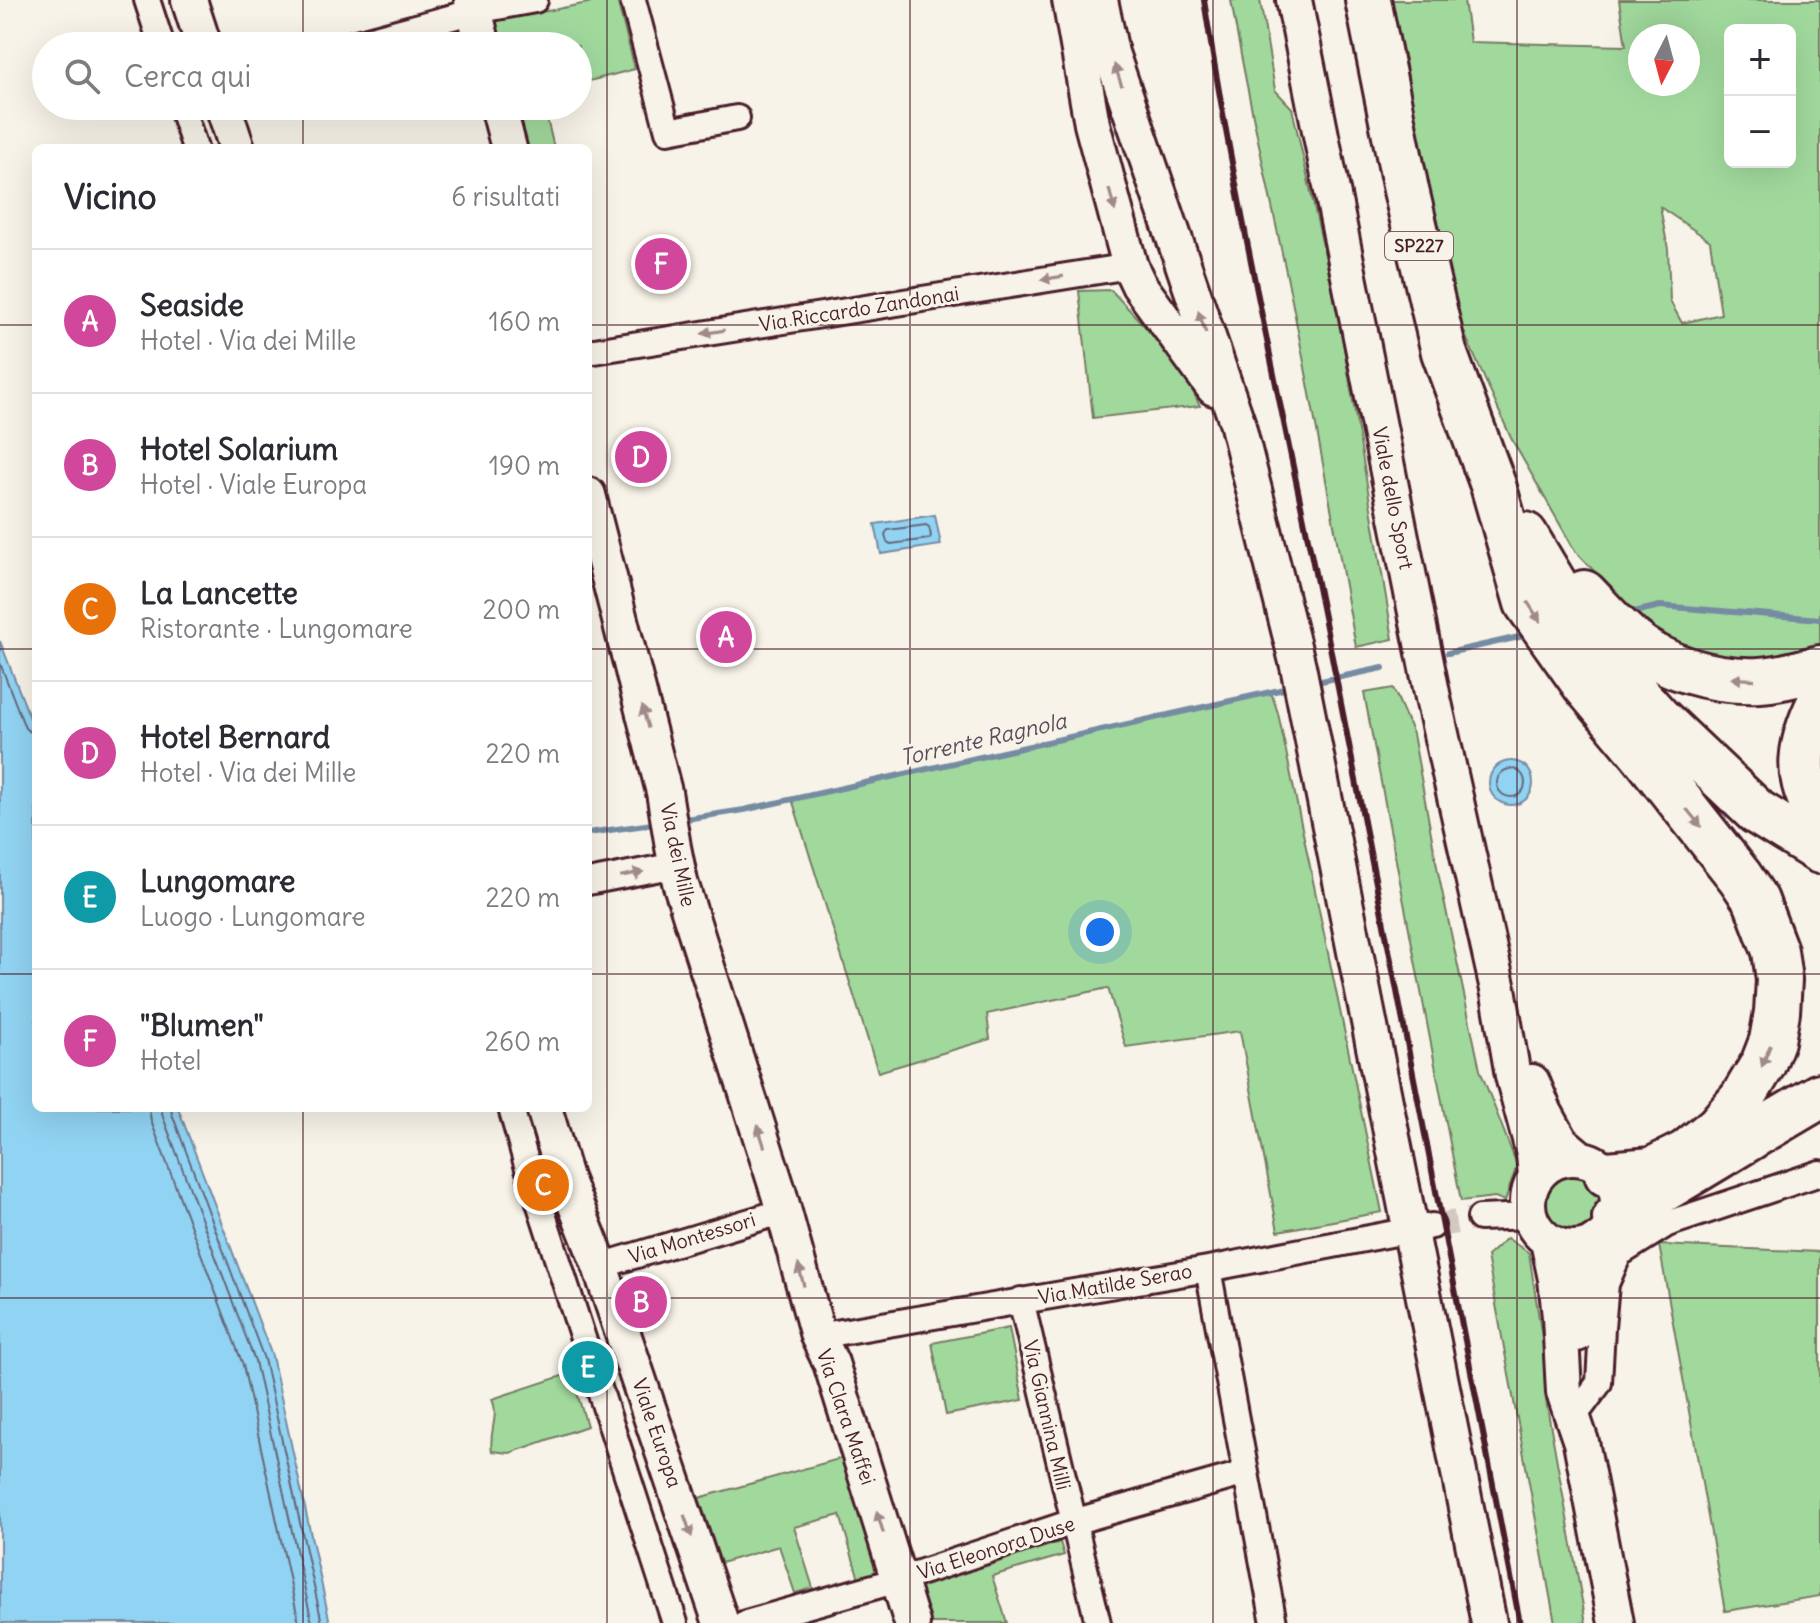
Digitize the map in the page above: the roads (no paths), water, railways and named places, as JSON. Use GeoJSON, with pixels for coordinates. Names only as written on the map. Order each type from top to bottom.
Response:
{"type":"FeatureCollection","features":[{"type":"Feature","properties":{"kind":"highway","name":"SP227"},"geometry":{"type":"LineString","coordinates":[[1368,0],[1406,190],[1444,352],[1493,485],[1577,622],[1611,666],[1659,719],[1757,812],[1820,851]]}},
{"type":"Feature","properties":{"kind":"highway"},"geometry":{"type":"LineString","coordinates":[[1493,485],[1527,603],[1585,685],[1725,857],[1756,901],[1775,951],[1779,980],[1772,1041],[1763,1064],[1742,1099],[1717,1128],[1605,1230]]}},
{"type":"Feature","properties":{"kind":"highway"},"geometry":{"type":"LineString","coordinates":[[1524,533],[1629,639],[1675,667],[1733,679],[1759,680],[1820,668]]}},
{"type":"Feature","properties":{"kind":"highway"},"geometry":{"type":"LineString","coordinates":[[1820,702],[1807,728],[1801,759],[1805,788],[1820,816]]}},
{"type":"Feature","properties":{"kind":"highway"},"geometry":{"type":"LineString","coordinates":[[1657,1181],[1742,1141],[1820,1096]]}},
{"type":"Feature","properties":{"kind":"highway"},"geometry":{"type":"LineString","coordinates":[[1593,1166],[1657,1181],[1820,1132]]}},
{"type":"Feature","properties":{"kind":"street"},"geometry":{"type":"LineString","coordinates":[[147,0],[157,32]]}},
{"type":"Feature","properties":{"kind":"street"},"geometry":{"type":"LineString","coordinates":[[189,0],[199,32]]}},
{"type":"Feature","properties":{"kind":"street"},"geometry":{"type":"LineString","coordinates":[[390,32],[473,6],[535,0]]}},
{"type":"Feature","properties":{"kind":"street"},"geometry":{"type":"LineString","coordinates":[[633,0],[668,131],[737,118]]}},
{"type":"Feature","properties":{"kind":"street"},"geometry":{"type":"LineString","coordinates":[[1070,0],[1092,124],[1130,266],[1139,285],[1237,422]]}},
{"type":"Feature","properties":{"kind":"street"},"geometry":{"type":"LineString","coordinates":[[1100,0],[1111,53],[1237,422],[1302,682],[1422,1228],[1489,1623]]}},
{"type":"Feature","properties":{"kind":"street","name":"Viale dello Sport"},"geometry":{"type":"LineString","coordinates":[[1294,0],[1433,698],[1499,994],[1513,1076],[1534,1154],[1536,1176]]}},
{"type":"Feature","properties":{"kind":"street"},"geometry":{"type":"LineString","coordinates":[[473,6],[480,32]]}},
{"type":"Feature","properties":{"kind":"street"},"geometry":{"type":"LineString","coordinates":[[1092,124],[1101,144],[1108,150],[1116,151],[1124,149],[1131,141],[1133,118]]}},
{"type":"Feature","properties":{"kind":"street"},"geometry":{"type":"LineString","coordinates":[[186,120],[194,144]]}},
{"type":"Feature","properties":{"kind":"street"},"geometry":{"type":"LineString","coordinates":[[228,120],[236,144]]}},
{"type":"Feature","properties":{"kind":"street"},"geometry":{"type":"LineString","coordinates":[[502,120],[508,144]]}},
{"type":"Feature","properties":{"kind":"street","name":"Via Riccardo Zandonai"},"geometry":{"type":"LineString","coordinates":[[592,351],[1130,266]]}},
{"type":"Feature","properties":{"kind":"street","name":"Via dei Mille"},"geometry":{"type":"LineString","coordinates":[[592,512],[664,792],[674,856],[784,1211]]}},
{"type":"Feature","properties":{"kind":"street"},"geometry":{"type":"LineString","coordinates":[[592,881],[674,856]]}},
{"type":"Feature","properties":{"kind":"street","name":"Viale dello Sport"},"geometry":{"type":"LineString","coordinates":[[1499,994],[1545,1113],[1561,1142],[1593,1166]]}},
{"type":"Feature","properties":{"kind":"street"},"geometry":{"type":"LineString","coordinates":[[512,1112],[675,1623]]}},
{"type":"Feature","properties":{"kind":"street","name":"Viale Europa"},"geometry":{"type":"LineString","coordinates":[[545,1112],[565,1178],[602,1260]]}},
{"type":"Feature","properties":{"kind":"street","name":"Viale Europa"},"geometry":{"type":"LineString","coordinates":[[561,1112],[602,1260],[721,1623]]}},
{"type":"Feature","properties":{"kind":"street"},"geometry":{"type":"LineString","coordinates":[[1581,1442],[1582,1406],[1577,1350],[1582,1278],[1617,1201],[1616,1192],[1593,1166],[1556,1161],[1536,1176],[1528,1193],[1528,1212],[1539,1229],[1556,1279],[1564,1392],[1581,1442],[1616,1623]]}},
{"type":"Feature","properties":{"kind":"street"},"geometry":{"type":"LineString","coordinates":[[1582,1406],[1599,1383],[1606,1284],[1619,1254],[1667,1224],[1820,1173]]}},
{"type":"Feature","properties":{"kind":"street","name":"Via Montessori"},"geometry":{"type":"LineString","coordinates":[[602,1260],[784,1211]]}},
{"type":"Feature","properties":{"kind":"street","name":"Via Clara Maffei"},"geometry":{"type":"LineString","coordinates":[[784,1211],[818,1336],[831,1363],[912,1623]]}},
{"type":"Feature","properties":{"kind":"street"},"geometry":{"type":"LineString","coordinates":[[1480,1218],[1539,1229],[1565,1247],[1583,1247],[1605,1230]]}},
{"type":"Feature","properties":{"kind":"street","name":"Via Matilde Serao"},"geometry":{"type":"LineString","coordinates":[[818,1336],[1208,1269],[1422,1228]]}},
{"type":"Feature","properties":{"kind":"street"},"geometry":{"type":"LineString","coordinates":[[1208,1269],[1274,1623]]}},
{"type":"Feature","properties":{"kind":"street","name":"Via Giannina Milli"},"geometry":{"type":"LineString","coordinates":[[1021,1300],[1098,1623]]}},
{"type":"Feature","properties":{"kind":"street","name":"Via Eleonora Duse"},"geometry":{"type":"LineString","coordinates":[[746,1623],[898,1580],[1073,1522],[1246,1473]]}},
{"type":"Feature","properties":{"kind":"water"},"geometry":{"type":"Polygon","coordinates":[[[935,515],[941,545],[881,554],[875,524],[935,515]]]}},
{"type":"Feature","properties":{"kind":"water"},"geometry":{"type":"Polygon","coordinates":[[[0,641],[32,724],[32,1112],[180,1112],[272,1356],[330,1623],[0,1623],[0,641]]]}},
{"type":"Feature","properties":{"kind":"water"},"geometry":{"type":"Polygon","coordinates":[[[1511,761],[1527,767],[1533,783],[1527,799],[1511,805],[1495,799],[1489,783],[1495,767],[1511,761]]]}},
{"type":"Feature","properties":{"kind":"waterway","name":"Torrente Ragnola"},"geometry":{"type":"LineString","coordinates":[[1625,614],[1660,606],[1820,619]]}},
{"type":"Feature","properties":{"kind":"waterway","name":"Torrente Ragnola"},"geometry":{"type":"LineString","coordinates":[[1448,653],[1528,635]]}},
{"type":"Feature","properties":{"kind":"waterway","name":"Torrente Ragnola"},"geometry":{"type":"LineString","coordinates":[[1312,683],[1383,668]]}},
{"type":"Feature","properties":{"kind":"waterway","name":"Torrente Ragnola"},"geometry":{"type":"LineString","coordinates":[[679,820],[744,810],[1293,687]]}},
{"type":"Feature","properties":{"kind":"waterway","name":"Torrente Ragnola"},"geometry":{"type":"LineString","coordinates":[[592,832],[660,823]]}},
{"type":"Feature","properties":{"kind":"tunnel"},"geometry":{"type":"LineString","coordinates":[[1432,1226],[1480,1218]]}},
{"type":"Feature","properties":{"kind":"railway"},"geometry":{"type":"LineString","coordinates":[[1204,0],[1248,245],[1331,652],[1520,1623]]}},
{"type":"Feature","properties":{"kind":"place","name":"\"Blumen\""},"geometry":{"type":"Point","coordinates":[661,264]}},
{"type":"Feature","properties":{"kind":"place","name":"Hotel Bernard"},"geometry":{"type":"Point","coordinates":[641,457]}},
{"type":"Feature","properties":{"kind":"place","name":"Seaside"},"geometry":{"type":"Point","coordinates":[726,637]}},
{"type":"Feature","properties":{"kind":"place","name":"La Lancette"},"geometry":{"type":"Point","coordinates":[543,1185]}},
{"type":"Feature","properties":{"kind":"place","name":"Hotel Solarium"},"geometry":{"type":"Point","coordinates":[641,1302]}},
{"type":"Feature","properties":{"kind":"place","name":"Lungomare"},"geometry":{"type":"Point","coordinates":[588,1367]}}]}
